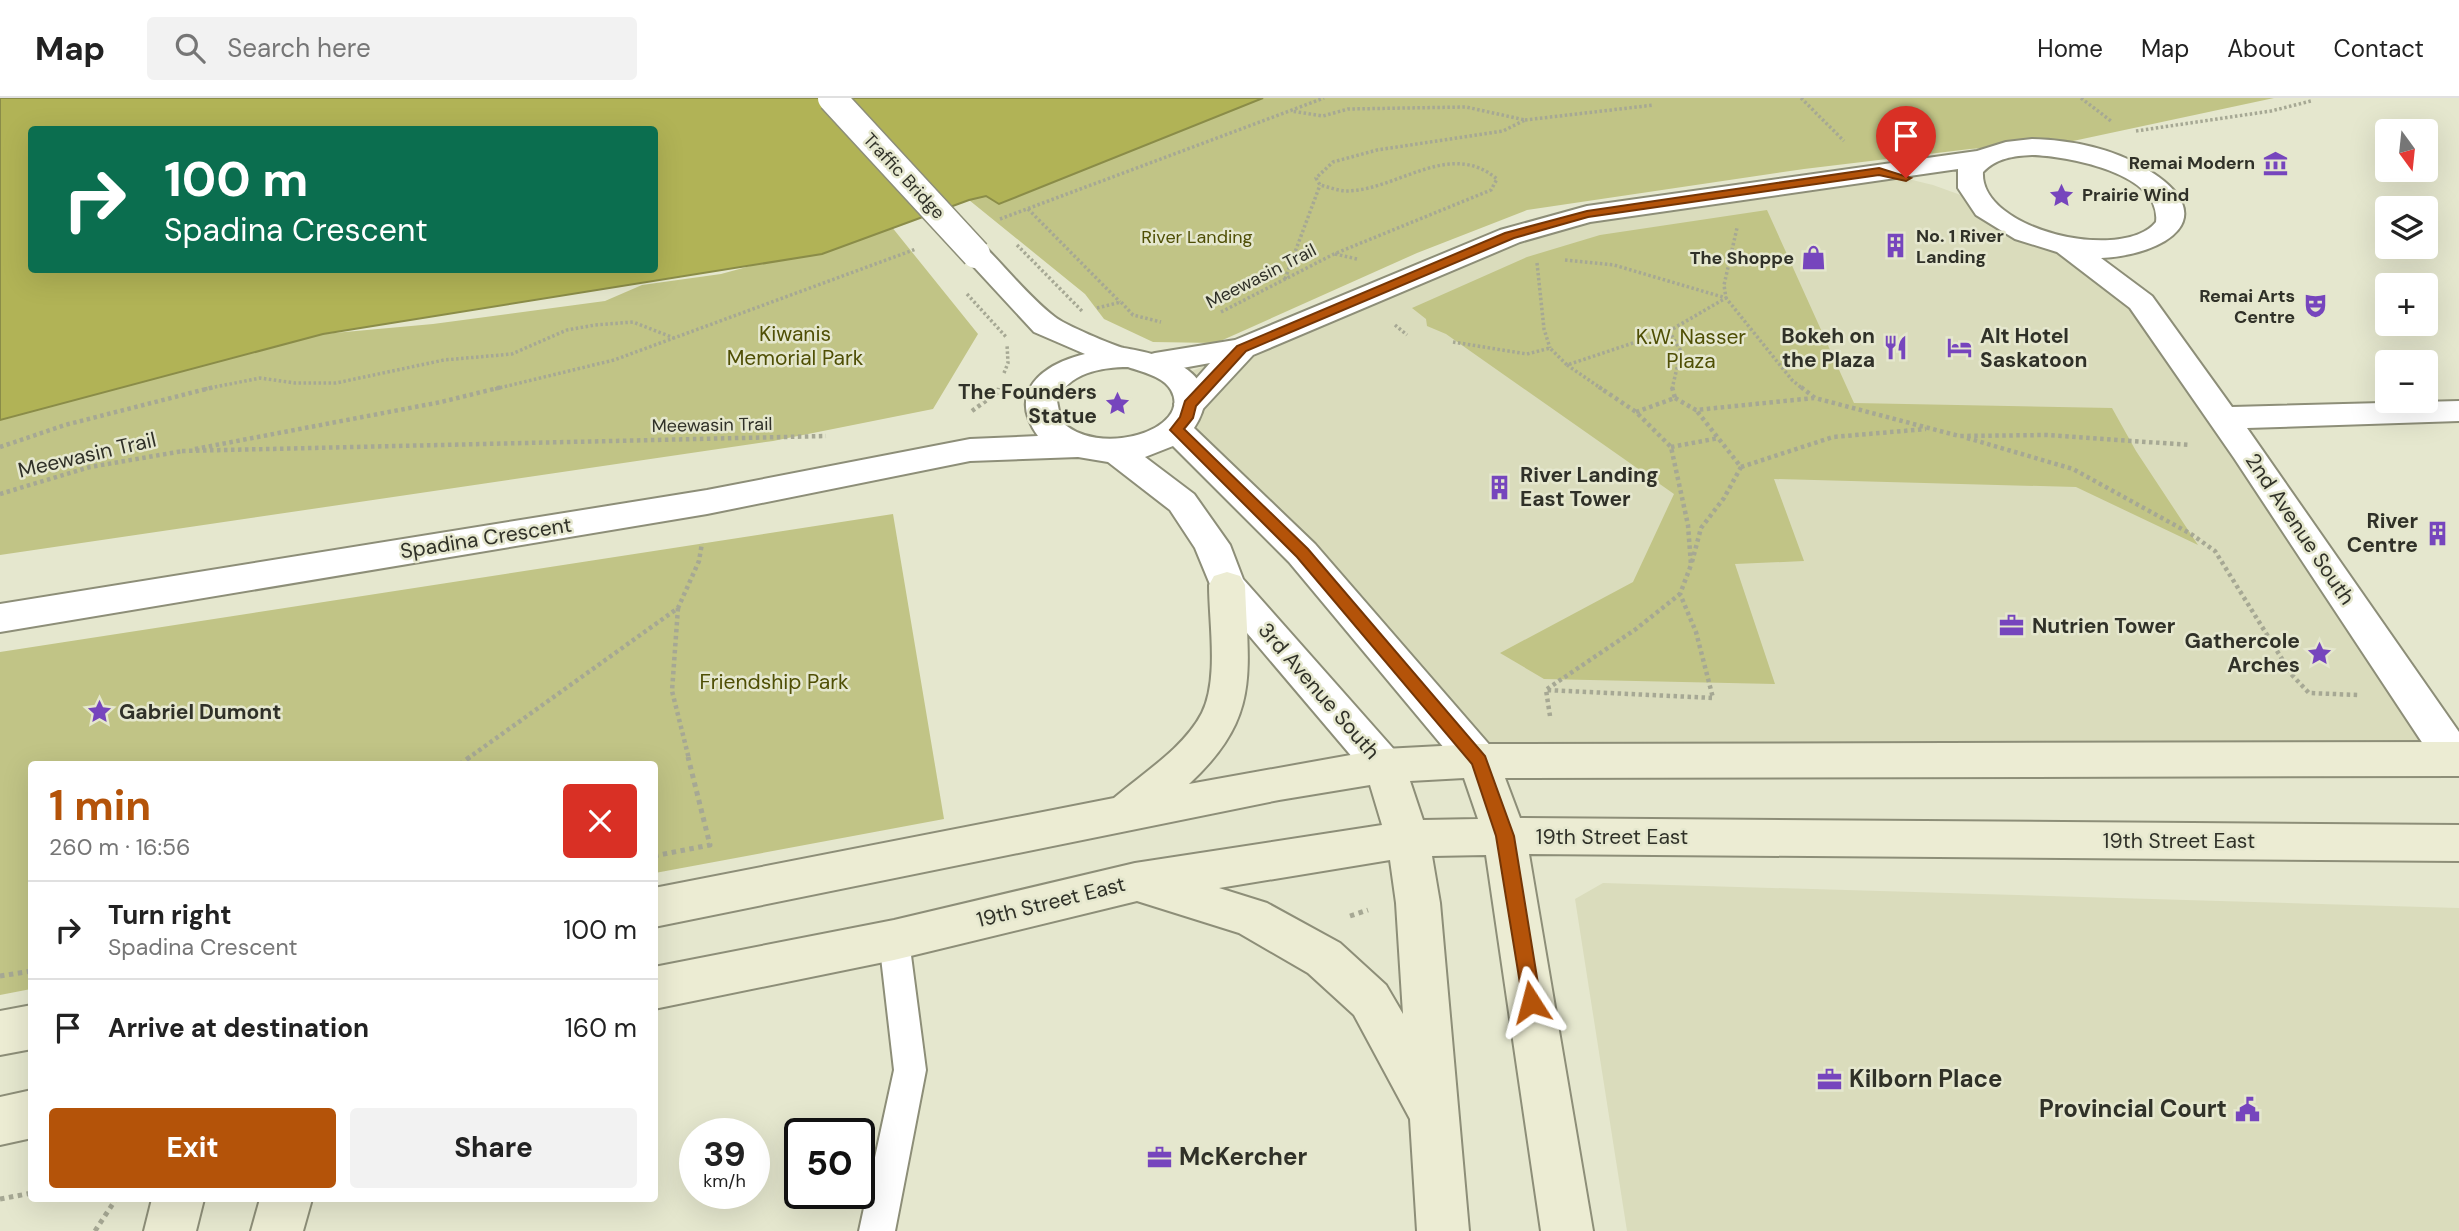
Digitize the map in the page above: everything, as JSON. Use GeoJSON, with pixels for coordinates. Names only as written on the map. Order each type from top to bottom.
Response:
{"type":"FeatureCollection","features":[{"type":"Feature","properties":{"kind":"main road"},"geometry":{"type":"LineString","coordinates":[[1125,814],[1212,732],[1225,704],[1228,681],[1227,585]]}},
{"type":"Feature","properties":{"kind":"main road"},"geometry":{"type":"LineString","coordinates":[[1479,761],[1505,836],[1567,1231]]}},
{"type":"Feature","properties":{"kind":"main road"},"geometry":{"type":"LineString","coordinates":[[658,907],[1125,814],[1384,766],[1479,761],[2458,763]]}},
{"type":"Feature","properties":{"kind":"main road","name":"3rd Avenue South"},"geometry":{"type":"LineString","coordinates":[[1384,766],[1408,839],[1418,902],[1443,1231]]}},
{"type":"Feature","properties":{"kind":"main road","name":"19th Street East"},"geometry":{"type":"LineString","coordinates":[[658,987],[894,940],[1135,882],[1408,839],[1505,836],[2459,844]]}},
{"type":"Feature","properties":{"kind":"main road"},"geometry":{"type":"LineString","coordinates":[[1135,882],[1251,917],[1324,958],[1370,1000],[1435,1115]]}},
{"type":"Feature","properties":{"kind":"main road"},"geometry":{"type":"LineString","coordinates":[[0,1033],[28,1028]]}},
{"type":"Feature","properties":{"kind":"main road"},"geometry":{"type":"LineString","coordinates":[[0,1121],[28,1115]]}},
{"type":"Feature","properties":{"kind":"main road"},"geometry":{"type":"LineString","coordinates":[[170,1231],[177,1202]]}},
{"type":"Feature","properties":{"kind":"main road"},"geometry":{"type":"LineString","coordinates":[[277,1231],[285,1202]]}},
{"type":"Feature","properties":{"kind":"street","name":"Traffic Bridge"},"geometry":{"type":"LineString","coordinates":[[832,98],[1045,325]]}},
{"type":"Feature","properties":{"kind":"street"},"geometry":{"type":"LineString","coordinates":[[1242,348],[1183,417],[1149,446],[1116,452],[1077,446],[1064,441],[1045,423],[1042,414],[1050,387],[1045,325],[1119,357],[1155,363],[1242,348],[1510,236],[1587,214],[1879,172],[1983,158],[2009,149],[2043,147],[2078,152],[2109,161],[2148,182],[2160,192],[2170,210],[2170,223],[2164,233],[2152,241],[2132,247],[2101,249],[2066,245],[2015,228],[1980,202],[1933,185],[1879,172]]}},
{"type":"Feature","properties":{"kind":"street"},"geometry":{"type":"LineString","coordinates":[[1980,202],[1970,188],[1969,177],[1973,167],[1983,158]]}},
{"type":"Feature","properties":{"kind":"street","name":"2nd Avenue South"},"geometry":{"type":"LineString","coordinates":[[2066,245],[2141,302],[2224,418],[2458,763]]}},
{"type":"Feature","properties":{"kind":"street","name":"2nd Avenue South"},"geometry":{"type":"LineString","coordinates":[[2132,247],[2141,302]]}},
{"type":"Feature","properties":{"kind":"street"},"geometry":{"type":"LineString","coordinates":[[1050,387],[1081,364],[1119,357]]}},
{"type":"Feature","properties":{"kind":"street"},"geometry":{"type":"LineString","coordinates":[[1155,363],[1182,380],[1189,396],[1183,417]]}},
{"type":"Feature","properties":{"kind":"street","name":"Spadina Crescent"},"geometry":{"type":"LineString","coordinates":[[970,450],[1050,387]]}},
{"type":"Feature","properties":{"kind":"street"},"geometry":{"type":"LineString","coordinates":[[2224,418],[2459,411]]}},
{"type":"Feature","properties":{"kind":"street"},"geometry":{"type":"LineString","coordinates":[[1183,417],[1479,761]]}},
{"type":"Feature","properties":{"kind":"street","name":"Spadina Crescent"},"geometry":{"type":"LineString","coordinates":[[0,618],[707,502],[970,450],[1077,446]]}},
{"type":"Feature","properties":{"kind":"street","name":"3rd Avenue South"},"geometry":{"type":"LineString","coordinates":[[1116,452],[1182,502],[1212,545],[1227,585],[1384,766]]}},
{"type":"Feature","properties":{"kind":"lane"},"geometry":{"type":"LineString","coordinates":[[877,1231],[911,1070],[894,940]]}},
{"type":"Feature","properties":{"kind":"path"},"geometry":{"type":"LineString","coordinates":[[992,222],[1324,98]]}},
{"type":"Feature","properties":{"kind":"path"},"geometry":{"type":"LineString","coordinates":[[1801,98],[1853,149]]}},
{"type":"Feature","properties":{"kind":"path"},"geometry":{"type":"LineString","coordinates":[[2081,98],[2125,132]]}},
{"type":"Feature","properties":{"kind":"path"},"geometry":{"type":"LineString","coordinates":[[2109,161],[2108,152],[2125,132],[2271,111],[2311,101]]}},
{"type":"Feature","properties":{"kind":"path"},"geometry":{"type":"LineString","coordinates":[[1291,111],[1323,116],[1348,109],[1466,107],[1525,120],[1654,105]]}},
{"type":"Feature","properties":{"kind":"path"},"geometry":{"type":"LineString","coordinates":[[1285,280],[1320,185],[1316,178],[1333,162],[1377,150],[1503,131],[1525,120]]}},
{"type":"Feature","properties":{"kind":"path","name":"Meewasin Trail"},"geometry":{"type":"LineString","coordinates":[[1217,314],[1334,254],[1491,190],[1497,179],[1491,171],[1475,163],[1452,162],[1381,185],[1346,191],[1320,185]]}},
{"type":"Feature","properties":{"kind":"path"},"geometry":{"type":"LineString","coordinates":[[1028,209],[1133,315],[1160,322],[1172,322]]}},
{"type":"Feature","properties":{"kind":"path"},"geometry":{"type":"LineString","coordinates":[[1739,220],[1724,285],[1726,298],[1792,380],[1815,398]]}},
{"type":"Feature","properties":{"kind":"path","name":"Meewasin Trail"},"geometry":{"type":"LineString","coordinates":[[0,494],[25,484],[137,457],[182,451],[441,402],[614,360],[919,248]]}},
{"type":"Feature","properties":{"kind":"path"},"geometry":{"type":"LineString","coordinates":[[1564,260],[1614,265],[1726,298]]}},
{"type":"Feature","properties":{"kind":"path"},"geometry":{"type":"LineString","coordinates":[[1537,261],[1544,329],[1550,348],[1567,365],[1636,412],[1671,447],[1688,525],[1691,565]]}},
{"type":"Feature","properties":{"kind":"path"},"geometry":{"type":"LineString","coordinates":[[1567,365],[1669,331],[1726,298]]}},
{"type":"Feature","properties":{"kind":"path"},"geometry":{"type":"LineString","coordinates":[[1095,308],[1121,302]]}},
{"type":"Feature","properties":{"kind":"path"},"geometry":{"type":"LineString","coordinates":[[963,416],[998,392],[1007,363],[1007,338],[1082,311]]}},
{"type":"Feature","properties":{"kind":"path"},"geometry":{"type":"LineString","coordinates":[[0,447],[65,425],[204,389],[260,378],[295,383],[336,383],[444,360],[512,354],[567,330],[595,325],[633,323],[674,338]]}},
{"type":"Feature","properties":{"kind":"path"},"geometry":{"type":"LineString","coordinates":[[1394,324],[1406,335]]}},
{"type":"Feature","properties":{"kind":"path"},"geometry":{"type":"LineString","coordinates":[[1669,331],[1681,351],[1672,390],[1675,398],[1696,410],[1741,467]]}},
{"type":"Feature","properties":{"kind":"path"},"geometry":{"type":"LineString","coordinates":[[1453,342],[1527,354],[1550,348]]}},
{"type":"Feature","properties":{"kind":"path"},"geometry":{"type":"LineString","coordinates":[[1636,412],[1675,398]]}},
{"type":"Feature","properties":{"kind":"path"},"geometry":{"type":"LineString","coordinates":[[1696,410],[1815,398],[2073,469],[2191,534],[2215,551],[2292,675],[2309,693],[2412,696]]}},
{"type":"Feature","properties":{"kind":"path"},"geometry":{"type":"LineString","coordinates":[[1546,690],[1636,629],[1680,594],[1701,528],[1724,498],[1741,467],[1833,437],[1930,429]]}},
{"type":"Feature","properties":{"kind":"path"},"geometry":{"type":"LineString","coordinates":[[1959,436],[2048,435],[2246,450]]}},
{"type":"Feature","properties":{"kind":"path","name":"Meewasin Trail"},"geometry":{"type":"LineString","coordinates":[[182,451],[828,436]]}},
{"type":"Feature","properties":{"kind":"path"},"geometry":{"type":"LineString","coordinates":[[1671,447],[1719,438]]}},
{"type":"Feature","properties":{"kind":"path"},"geometry":{"type":"LineString","coordinates":[[658,855],[710,845],[673,691],[678,608],[699,561],[706,526],[707,502]]}},
{"type":"Feature","properties":{"kind":"path"},"geometry":{"type":"LineString","coordinates":[[1546,690],[1713,698],[1696,632],[1680,594]]}},
{"type":"Feature","properties":{"kind":"path"},"geometry":{"type":"LineString","coordinates":[[465,761],[678,608]]}},
{"type":"Feature","properties":{"kind":"path"},"geometry":{"type":"LineString","coordinates":[[1546,690],[1558,761]]}},
{"type":"Feature","properties":{"kind":"path"},"geometry":{"type":"LineString","coordinates":[[0,976],[28,972]]}},
{"type":"Feature","properties":{"kind":"path"},"geometry":{"type":"LineString","coordinates":[[0,1199],[28,1194]]}},
{"type":"Feature","properties":{"kind":"path"},"geometry":{"type":"LineString","coordinates":[[95,1231],[114,1202]]}},
{"type":"Feature","properties":{"kind":"shaded area"},"geometry":{"type":"Polygon","coordinates":[[[0,98],[1263,98],[999,204],[986,196],[969,200],[822,254],[323,334],[0,420],[0,98]]]}},
{"type":"Feature","properties":{"kind":"shaded area"},"geometry":{"type":"Polygon","coordinates":[[[1879,172],[1933,185],[1980,202],[2141,302],[2455,759],[1479,761],[1228,483],[1186,418],[1178,377],[1510,236],[1879,172]]]}},
{"type":"Feature","properties":{"kind":"shaded area"},"geometry":{"type":"Polygon","coordinates":[[[1603,883],[2459,908],[2459,1231],[1627,1231],[1575,899],[1603,883]]]}},
{"type":"Feature","properties":{"kind":"green space","name":"River Landing"},"geometry":{"type":"Polygon","coordinates":[[[1263,98],[2274,98],[2073,141],[1970,149],[1804,169],[1527,210],[1417,253],[1216,343],[1153,342],[1104,319],[1085,294],[969,200],[986,196],[1000,204],[1263,98]]]}},
{"type":"Feature","properties":{"kind":"green space","name":"K.W. Nasser Plaza"},"geometry":{"type":"Polygon","coordinates":[[[1767,210],[1854,403],[2112,408],[2136,451],[2198,545],[2076,487],[1774,479],[1804,561],[1735,564],[1775,684],[1544,679],[1500,653],[1633,582],[1674,494],[1446,334],[1427,326],[1426,319],[1412,308],[1527,257],[1600,235],[1767,210]]]}},
{"type":"Feature","properties":{"kind":"green space","name":"Kiwanis Memorial Park"},"geometry":{"type":"Polygon","coordinates":[[[891,226],[978,334],[933,409],[773,441],[0,555],[0,418],[323,334],[433,324],[605,301],[642,285],[721,274],[783,257],[822,254],[891,226]]]}},
{"type":"Feature","properties":{"kind":"green space","name":"Friendship Park"},"geometry":{"type":"Polygon","coordinates":[[[893,514],[944,819],[658,872],[658,761],[28,761],[28,990],[0,995],[0,652],[893,514]]]}},
{"type":"Feature","properties":{"kind":"place","name":"Remai Modern"},"geometry":{"type":"Point","coordinates":[2275,163]}},
{"type":"Feature","properties":{"kind":"place","name":"Prairie Wind"},"geometry":{"type":"Point","coordinates":[2062,195]}},
{"type":"Feature","properties":{"kind":"place","name":"No. 1 River Landing"},"geometry":{"type":"Point","coordinates":[1896,246]}},
{"type":"Feature","properties":{"kind":"place","name":"The Shoppe"},"geometry":{"type":"Point","coordinates":[1814,258]}},
{"type":"Feature","properties":{"kind":"place","name":"Remai Arts Centre"},"geometry":{"type":"Point","coordinates":[2315,306]}},
{"type":"Feature","properties":{"kind":"place","name":"Bokeh on the Plaza"},"geometry":{"type":"Point","coordinates":[1895,348]}},
{"type":"Feature","properties":{"kind":"place","name":"Alt Hotel Saskatoon"},"geometry":{"type":"Point","coordinates":[1960,348]}},
{"type":"Feature","properties":{"kind":"place","name":"The Founders Statue"},"geometry":{"type":"Point","coordinates":[1117,404]}},
{"type":"Feature","properties":{"kind":"place","name":"River Landing East Tower"},"geometry":{"type":"Point","coordinates":[1500,487]}},
{"type":"Feature","properties":{"kind":"place","name":"River Centre"},"geometry":{"type":"Point","coordinates":[2438,533]}},
{"type":"Feature","properties":{"kind":"place","name":"Nutrien Tower"},"geometry":{"type":"Point","coordinates":[2012,626]}},
{"type":"Feature","properties":{"kind":"place","name":"Gathercole Arches"},"geometry":{"type":"Point","coordinates":[2320,653]}},
{"type":"Feature","properties":{"kind":"place","name":"Gabriel Dumont"},"geometry":{"type":"Point","coordinates":[99,712]}},
{"type":"Feature","properties":{"kind":"place","name":"Kilborn Place"},"geometry":{"type":"Point","coordinates":[1829,1079]}},
{"type":"Feature","properties":{"kind":"place","name":"Provincial Court"},"geometry":{"type":"Point","coordinates":[2247,1109]}},
{"type":"Feature","properties":{"kind":"place","name":"McKercher"},"geometry":{"type":"Point","coordinates":[1159,1157]}},
{"type":"Feature","properties":{"kind":"route"},"geometry":{"type":"LineString","coordinates":[[1531,1002],[1505,836],[1479,761],[1302,553],[1176,430],[1186,418],[1190,404],[1242,348],[1510,236],[1587,214],[1879,172],[1906,178]]}}]}
